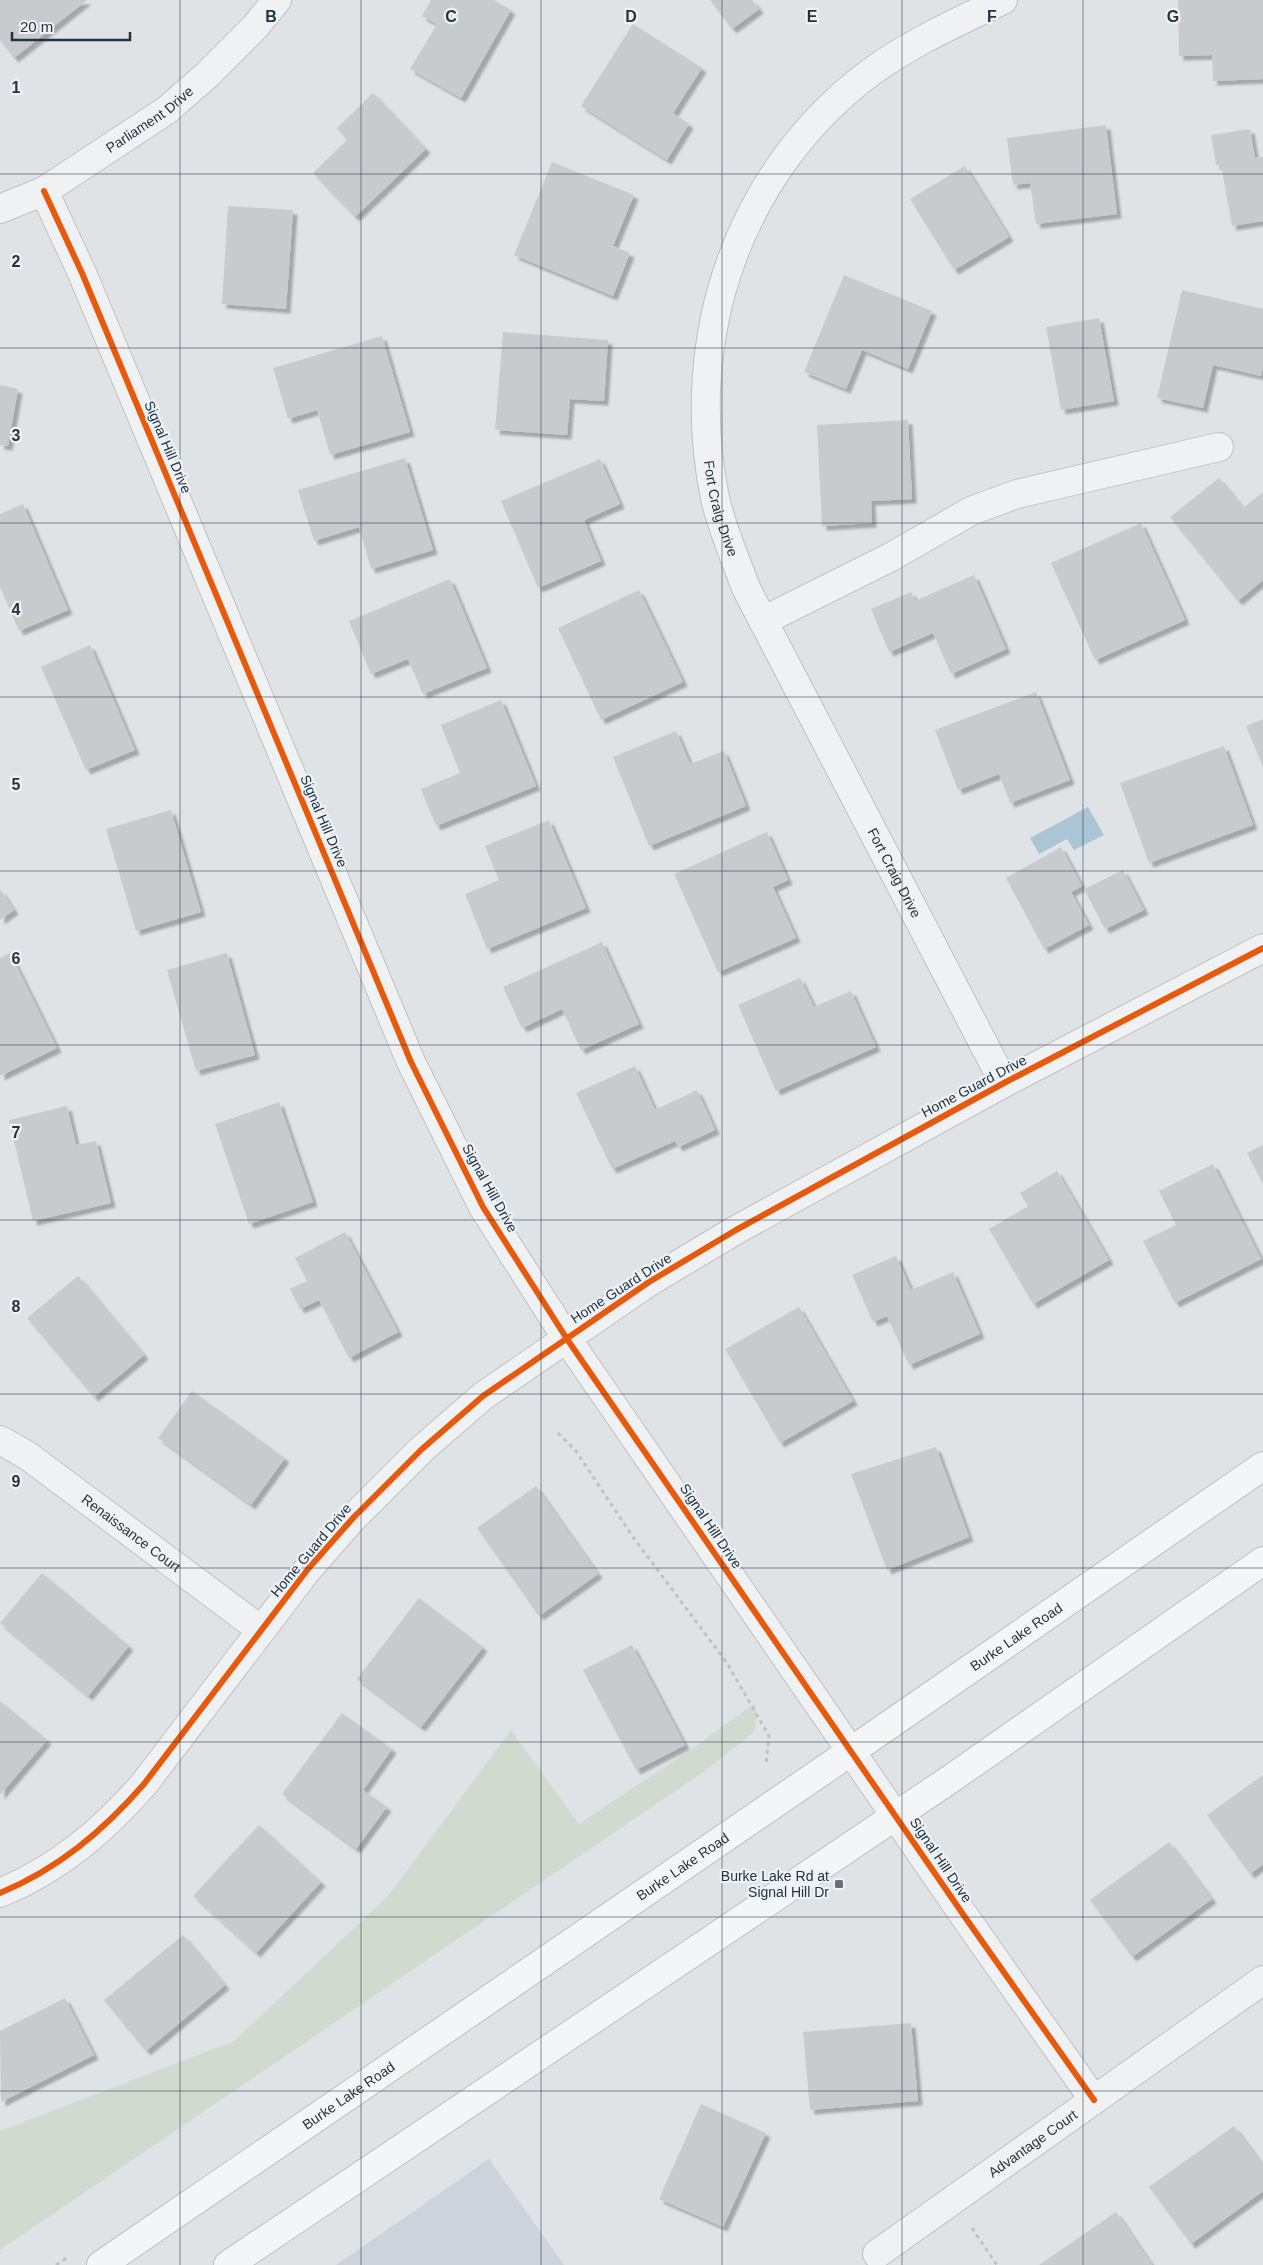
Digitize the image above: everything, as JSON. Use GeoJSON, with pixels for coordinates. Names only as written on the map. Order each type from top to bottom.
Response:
{"type":"FeatureCollection","features":[{"type":"Feature","properties":{"kind":"main road","name":"Burke Lake Road"},"geometry":{"type":"LineString","coordinates":[[101,2265],[850,1752],[1263,1466]]}},
{"type":"Feature","properties":{"kind":"main road"},"geometry":{"type":"LineString","coordinates":[[228,2265],[895,1815],[1263,1561]]}},
{"type":"Feature","properties":{"kind":"street","name":"Parliament Drive"},"geometry":{"type":"LineString","coordinates":[[0,209],[44,191],[167,110],[215,68],[256,27],[277,0]]}},
{"type":"Feature","properties":{"kind":"street","name":"Fort Craig Drive"},"geometry":{"type":"LineString","coordinates":[[1004,0],[905,48],[844,95],[805,134],[780,167],[754,209],[733,254],[718,300],[709,341],[704,397],[707,444],[715,498],[722,525],[746,588],[810,707],[1004,1083]]}},
{"type":"Feature","properties":{"kind":"street","name":"Signal Hill Drive"},"geometry":{"type":"LineString","coordinates":[[44,191],[82,273],[411,1062],[483,1207],[567,1339],[850,1752],[1094,2100]]}},
{"type":"Feature","properties":{"kind":"street"},"geometry":{"type":"LineString","coordinates":[[763,621],[891,557],[971,511],[1017,494],[1219,448]]}},
{"type":"Feature","properties":{"kind":"street","name":"Home Guard Drive"},"geometry":{"type":"LineString","coordinates":[[0,1893],[54,1866],[83,1845],[115,1817],[144,1784],[308,1569],[353,1518],[422,1449],[483,1396],[649,1282],[736,1230],[1004,1083],[1263,948]]}},
{"type":"Feature","properties":{"kind":"street","name":"Renaissance Court"},"geometry":{"type":"LineString","coordinates":[[0,1440],[36,1462],[261,1630]]}},
{"type":"Feature","properties":{"kind":"street","name":"Advantage Court"},"geometry":{"type":"LineString","coordinates":[[877,2254],[1263,1980]]}},
{"type":"Feature","properties":{"kind":"path"},"geometry":{"type":"LineString","coordinates":[[558,1433],[576,1451],[634,1537],[727,1663],[769,1736],[767,1765],[760,1772]]}},
{"type":"Feature","properties":{"kind":"path"},"geometry":{"type":"LineString","coordinates":[[953,2200],[997,2265]]}},
{"type":"Feature","properties":{"kind":"path"},"geometry":{"type":"LineString","coordinates":[[56,2265],[72,2254]]}},
{"type":"Feature","properties":{"kind":"shaded area"},"geometry":{"type":"Polygon","coordinates":[[[755,1703],[757,1717],[754,1732],[702,1773],[0,2250],[0,2131],[234,2041],[388,1896],[511,1730],[579,1824],[693,1748],[755,1703]]]}},
{"type":"Feature","properties":{"kind":"shaded area"},"geometry":{"type":"Polygon","coordinates":[[[489,2159],[564,2265],[336,2265],[489,2159]]]}},
{"type":"Feature","properties":{"kind":"water"},"geometry":{"type":"Polygon","coordinates":[[[1088,807],[1104,835],[1074,850],[1067,839],[1039,854],[1030,838],[1088,807]]]}},
{"type":"Feature","properties":{"kind":"building"},"geometry":{"type":"Polygon","coordinates":[[[0,0],[87,0],[14,58],[0,40],[0,0]]]}},
{"type":"Feature","properties":{"kind":"building"},"geometry":{"type":"Polygon","coordinates":[[[431,0],[494,0],[511,10],[461,98],[410,69],[437,24],[422,16],[431,0]]]}},
{"type":"Feature","properties":{"kind":"building"},"geometry":{"type":"Polygon","coordinates":[[[710,0],[752,0],[759,9],[732,29],[710,0]]]}},
{"type":"Feature","properties":{"kind":"building"},"geometry":{"type":"Polygon","coordinates":[[[1178,0],[1263,0],[1263,79],[1213,81],[1212,55],[1179,56],[1178,0]]]}},
{"type":"Feature","properties":{"kind":"building"},"geometry":{"type":"Polygon","coordinates":[[[633,24],[702,68],[673,113],[689,124],[667,160],[581,106],[633,24]]]}},
{"type":"Feature","properties":{"kind":"building"},"geometry":{"type":"Polygon","coordinates":[[[373,93],[426,149],[355,217],[313,173],[347,140],[337,128],[373,93]]]}},
{"type":"Feature","properties":{"kind":"building"},"geometry":{"type":"Polygon","coordinates":[[[1106,125],[1117,214],[1036,224],[1030,183],[1013,185],[1007,138],[1106,125]]]}},
{"type":"Feature","properties":{"kind":"building"},"geometry":{"type":"Polygon","coordinates":[[[1250,129],[1255,158],[1263,157],[1263,221],[1232,226],[1221,165],[1216,165],[1211,135],[1250,129]]]}},
{"type":"Feature","properties":{"kind":"building"},"geometry":{"type":"Polygon","coordinates":[[[552,162],[634,195],[613,246],[630,253],[613,296],[514,255],[552,162]]]}},
{"type":"Feature","properties":{"kind":"building"},"geometry":{"type":"Polygon","coordinates":[[[965,166],[1009,237],[954,270],[910,199],[965,166]]]}},
{"type":"Feature","properties":{"kind":"building"},"geometry":{"type":"Polygon","coordinates":[[[228,206],[293,210],[286,309],[222,304],[228,206]]]}},
{"type":"Feature","properties":{"kind":"building"},"geometry":{"type":"Polygon","coordinates":[[[844,275],[932,311],[908,369],[862,350],[846,389],[804,372],[844,275]]]}},
{"type":"Feature","properties":{"kind":"building"},"geometry":{"type":"Polygon","coordinates":[[[1182,290],[1263,309],[1263,366],[1261,376],[1213,365],[1203,408],[1157,398],[1182,290]]]}},
{"type":"Feature","properties":{"kind":"building"},"geometry":{"type":"Polygon","coordinates":[[[1099,318],[1114,401],[1061,410],[1046,327],[1099,318]]]}},
{"type":"Feature","properties":{"kind":"building"},"geometry":{"type":"Polygon","coordinates":[[[503,332],[608,340],[604,401],[570,399],[567,435],[495,430],[503,332]]]}},
{"type":"Feature","properties":{"kind":"building"},"geometry":{"type":"Polygon","coordinates":[[[382,336],[410,432],[330,455],[317,410],[288,419],[273,368],[382,336]]]}},
{"type":"Feature","properties":{"kind":"building"},"geometry":{"type":"Polygon","coordinates":[[[0,385],[18,389],[8,446],[0,445],[0,385]]]}},
{"type":"Feature","properties":{"kind":"building"},"geometry":{"type":"Polygon","coordinates":[[[908,420],[912,499],[871,501],[872,523],[822,526],[817,425],[908,420]]]}},
{"type":"Feature","properties":{"kind":"building"},"geometry":{"type":"Polygon","coordinates":[[[405,458],[433,550],[371,569],[359,527],[314,541],[298,490],[405,458]]]}},
{"type":"Feature","properties":{"kind":"building"},"geometry":{"type":"Polygon","coordinates":[[[600,459],[620,504],[584,520],[601,561],[538,588],[501,501],[600,459]]]}},
{"type":"Feature","properties":{"kind":"building"},"geometry":{"type":"Polygon","coordinates":[[[1219,478],[1243,508],[1263,492],[1263,580],[1238,601],[1170,517],[1219,478]]]}},
{"type":"Feature","properties":{"kind":"building"},"geometry":{"type":"Polygon","coordinates":[[[23,504],[68,610],[19,631],[0,587],[0,514],[23,504]]]}},
{"type":"Feature","properties":{"kind":"building"},"geometry":{"type":"Polygon","coordinates":[[[1141,523],[1185,620],[1095,660],[1051,563],[1141,523]]]}},
{"type":"Feature","properties":{"kind":"building"},"geometry":{"type":"Polygon","coordinates":[[[974,575],[1006,649],[951,674],[933,633],[889,652],[871,609],[911,592],[915,601],[974,575]]]}},
{"type":"Feature","properties":{"kind":"building"},"geometry":{"type":"Polygon","coordinates":[[[450,579],[487,668],[423,694],[408,659],[371,674],[349,621],[450,579]]]}},
{"type":"Feature","properties":{"kind":"building"},"geometry":{"type":"Polygon","coordinates":[[[639,590],[683,682],[601,720],[558,628],[639,590]]]}},
{"type":"Feature","properties":{"kind":"building"},"geometry":{"type":"Polygon","coordinates":[[[90,645],[135,750],[86,770],[41,667],[90,645]]]}},
{"type":"Feature","properties":{"kind":"building"},"geometry":{"type":"Polygon","coordinates":[[[1036,692],[1070,780],[1010,803],[999,774],[958,790],[935,730],[1036,692]]]}},
{"type":"Feature","properties":{"kind":"building"},"geometry":{"type":"Polygon","coordinates":[[[501,700],[536,786],[436,826],[421,789],[460,773],[441,725],[501,700]]]}},
{"type":"Feature","properties":{"kind":"building"},"geometry":{"type":"Polygon","coordinates":[[[1263,719],[1263,767],[1246,726],[1263,719]]]}},
{"type":"Feature","properties":{"kind":"building"},"geometry":{"type":"Polygon","coordinates":[[[676,731],[690,764],[724,751],[746,806],[649,846],[613,757],[676,731]]]}},
{"type":"Feature","properties":{"kind":"building"},"geometry":{"type":"Polygon","coordinates":[[[1224,746],[1253,825],[1149,863],[1120,783],[1224,746]]]}},
{"type":"Feature","properties":{"kind":"building"},"geometry":{"type":"Polygon","coordinates":[[[171,810],[201,912],[136,931],[106,829],[171,810]]]}},
{"type":"Feature","properties":{"kind":"building"},"geometry":{"type":"Polygon","coordinates":[[[549,820],[586,908],[487,949],[465,894],[499,880],[485,846],[549,820]]]}},
{"type":"Feature","properties":{"kind":"building"},"geometry":{"type":"Polygon","coordinates":[[[767,832],[788,880],[773,887],[796,938],[718,972],[674,874],[767,832]]]}},
{"type":"Feature","properties":{"kind":"building"},"geometry":{"type":"Polygon","coordinates":[[[1061,847],[1082,886],[1071,892],[1089,925],[1044,949],[1006,878],[1061,847]]]}},
{"type":"Feature","properties":{"kind":"building"},"geometry":{"type":"Polygon","coordinates":[[[1123,870],[1144,910],[1105,929],[1084,889],[1123,870]]]}},
{"type":"Feature","properties":{"kind":"building"},"geometry":{"type":"Polygon","coordinates":[[[0,889],[14,910],[0,920],[0,889]]]}},
{"type":"Feature","properties":{"kind":"building"},"geometry":{"type":"Polygon","coordinates":[[[602,942],[639,1024],[581,1050],[562,1009],[522,1028],[503,987],[602,942]]]}},
{"type":"Feature","properties":{"kind":"building"},"geometry":{"type":"Polygon","coordinates":[[[10,953],[57,1048],[0,1076],[0,958],[10,953]]]}},
{"type":"Feature","properties":{"kind":"building"},"geometry":{"type":"Polygon","coordinates":[[[227,953],[255,1055],[196,1071],[167,970],[227,953]]]}},
{"type":"Feature","properties":{"kind":"building"},"geometry":{"type":"Polygon","coordinates":[[[800,978],[814,1007],[851,991],[876,1047],[776,1091],[738,1005],[800,978]]]}},
{"type":"Feature","properties":{"kind":"building"},"geometry":{"type":"Polygon","coordinates":[[[635,1066],[655,1110],[697,1090],[715,1130],[678,1147],[675,1141],[612,1169],[576,1093],[635,1066]]]}},
{"type":"Feature","properties":{"kind":"building"},"geometry":{"type":"Polygon","coordinates":[[[279,1102],[313,1202],[249,1224],[215,1124],[279,1102]]]}},
{"type":"Feature","properties":{"kind":"building"},"geometry":{"type":"Polygon","coordinates":[[[67,1106],[76,1145],[96,1141],[111,1203],[33,1221],[9,1120],[67,1106]]]}},
{"type":"Feature","properties":{"kind":"building"},"geometry":{"type":"Polygon","coordinates":[[[1263,1145],[1263,1184],[1247,1153],[1263,1145]]]}},
{"type":"Feature","properties":{"kind":"building"},"geometry":{"type":"Polygon","coordinates":[[[1213,1164],[1261,1259],[1175,1303],[1143,1241],[1176,1225],[1159,1191],[1213,1164]]]}},
{"type":"Feature","properties":{"kind":"building"},"geometry":{"type":"Polygon","coordinates":[[[1057,1171],[1109,1260],[1033,1304],[989,1229],[1028,1206],[1020,1193],[1057,1171]]]}},
{"type":"Feature","properties":{"kind":"building"},"geometry":{"type":"Polygon","coordinates":[[[345,1232],[398,1332],[349,1358],[319,1300],[300,1309],[290,1289],[307,1281],[295,1258],[345,1232]]]}},
{"type":"Feature","properties":{"kind":"building"},"geometry":{"type":"Polygon","coordinates":[[[896,1256],[911,1290],[953,1272],[980,1334],[909,1365],[887,1316],[873,1322],[852,1275],[896,1256]]]}},
{"type":"Feature","properties":{"kind":"building"},"geometry":{"type":"Polygon","coordinates":[[[78,1276],[144,1355],[94,1397],[27,1318],[78,1276]]]}},
{"type":"Feature","properties":{"kind":"building"},"geometry":{"type":"Polygon","coordinates":[[[799,1307],[853,1401],[780,1443],[725,1349],[799,1307]]]}},
{"type":"Feature","properties":{"kind":"building"},"geometry":{"type":"Polygon","coordinates":[[[192,1391],[285,1458],[251,1505],[158,1438],[192,1391]]]}},
{"type":"Feature","properties":{"kind":"building"},"geometry":{"type":"Polygon","coordinates":[[[936,1447],[969,1537],[887,1570],[851,1474],[936,1447]]]}},
{"type":"Feature","properties":{"kind":"building"},"geometry":{"type":"Polygon","coordinates":[[[536,1486],[598,1574],[539,1616],[477,1528],[536,1486]]]}},
{"type":"Feature","properties":{"kind":"building"},"geometry":{"type":"Polygon","coordinates":[[[42,1573],[129,1646],[88,1696],[0,1623],[42,1573]]]}},
{"type":"Feature","properties":{"kind":"building"},"geometry":{"type":"Polygon","coordinates":[[[419,1598],[483,1647],[421,1727],[357,1679],[419,1598]]]}},
{"type":"Feature","properties":{"kind":"building"},"geometry":{"type":"Polygon","coordinates":[[[632,1645],[685,1745],[636,1770],[583,1670],[632,1645]]]}},
{"type":"Feature","properties":{"kind":"building"},"geometry":{"type":"Polygon","coordinates":[[[0,1701],[47,1740],[0,1795],[0,1701]]]}},
{"type":"Feature","properties":{"kind":"building"},"geometry":{"type":"Polygon","coordinates":[[[342,1713],[392,1749],[363,1790],[387,1807],[356,1849],[282,1794],[342,1713]]]}},
{"type":"Feature","properties":{"kind":"building"},"geometry":{"type":"Polygon","coordinates":[[[1263,1775],[1263,1864],[1250,1874],[1207,1815],[1263,1775]]]}},
{"type":"Feature","properties":{"kind":"building"},"geometry":{"type":"Polygon","coordinates":[[[259,1825],[321,1882],[256,1953],[193,1896],[259,1825]]]}},
{"type":"Feature","properties":{"kind":"building"},"geometry":{"type":"Polygon","coordinates":[[[1169,1842],[1212,1899],[1132,1957],[1090,1900],[1169,1842]]]}},
{"type":"Feature","properties":{"kind":"building"},"geometry":{"type":"Polygon","coordinates":[[[183,1935],[225,1985],[146,2051],[104,2000],[183,1935]]]}},
{"type":"Feature","properties":{"kind":"building"},"geometry":{"type":"Polygon","coordinates":[[[65,1998],[94,2055],[1,2102],[0,2031],[65,1998]]]}},
{"type":"Feature","properties":{"kind":"building"},"geometry":{"type":"Polygon","coordinates":[[[911,2023],[918,2101],[810,2110],[803,2032],[911,2023]]]}},
{"type":"Feature","properties":{"kind":"building"},"geometry":{"type":"Polygon","coordinates":[[[701,2104],[766,2133],[723,2227],[659,2199],[701,2104]]]}},
{"type":"Feature","properties":{"kind":"building"},"geometry":{"type":"Polygon","coordinates":[[[1234,2126],[1263,2166],[1263,2191],[1191,2244],[1149,2187],[1234,2126]]]}},
{"type":"Feature","properties":{"kind":"building"},"geometry":{"type":"Polygon","coordinates":[[[1116,2212],[1152,2265],[1039,2265],[1116,2212]]]}},
{"type":"Feature","properties":{"kind":"cycle path"},"geometry":{"type":"LineString","coordinates":[[44,191],[82,273],[411,1062],[483,1207],[567,1339],[967,1920],[1094,2100]]}},
{"type":"Feature","properties":{"kind":"cycle path"},"geometry":{"type":"LineString","coordinates":[[0,1893],[60,1860],[96,1833],[128,1801],[144,1784],[308,1569],[353,1518],[422,1449],[483,1396],[649,1282],[736,1230],[1004,1083],[1263,948]]}},
{"type":"Feature","properties":{"kind":"place","name":"Burke Lake Rd at Signal Hill Dr"},"geometry":{"type":"Point","coordinates":[839,1884]}}]}
